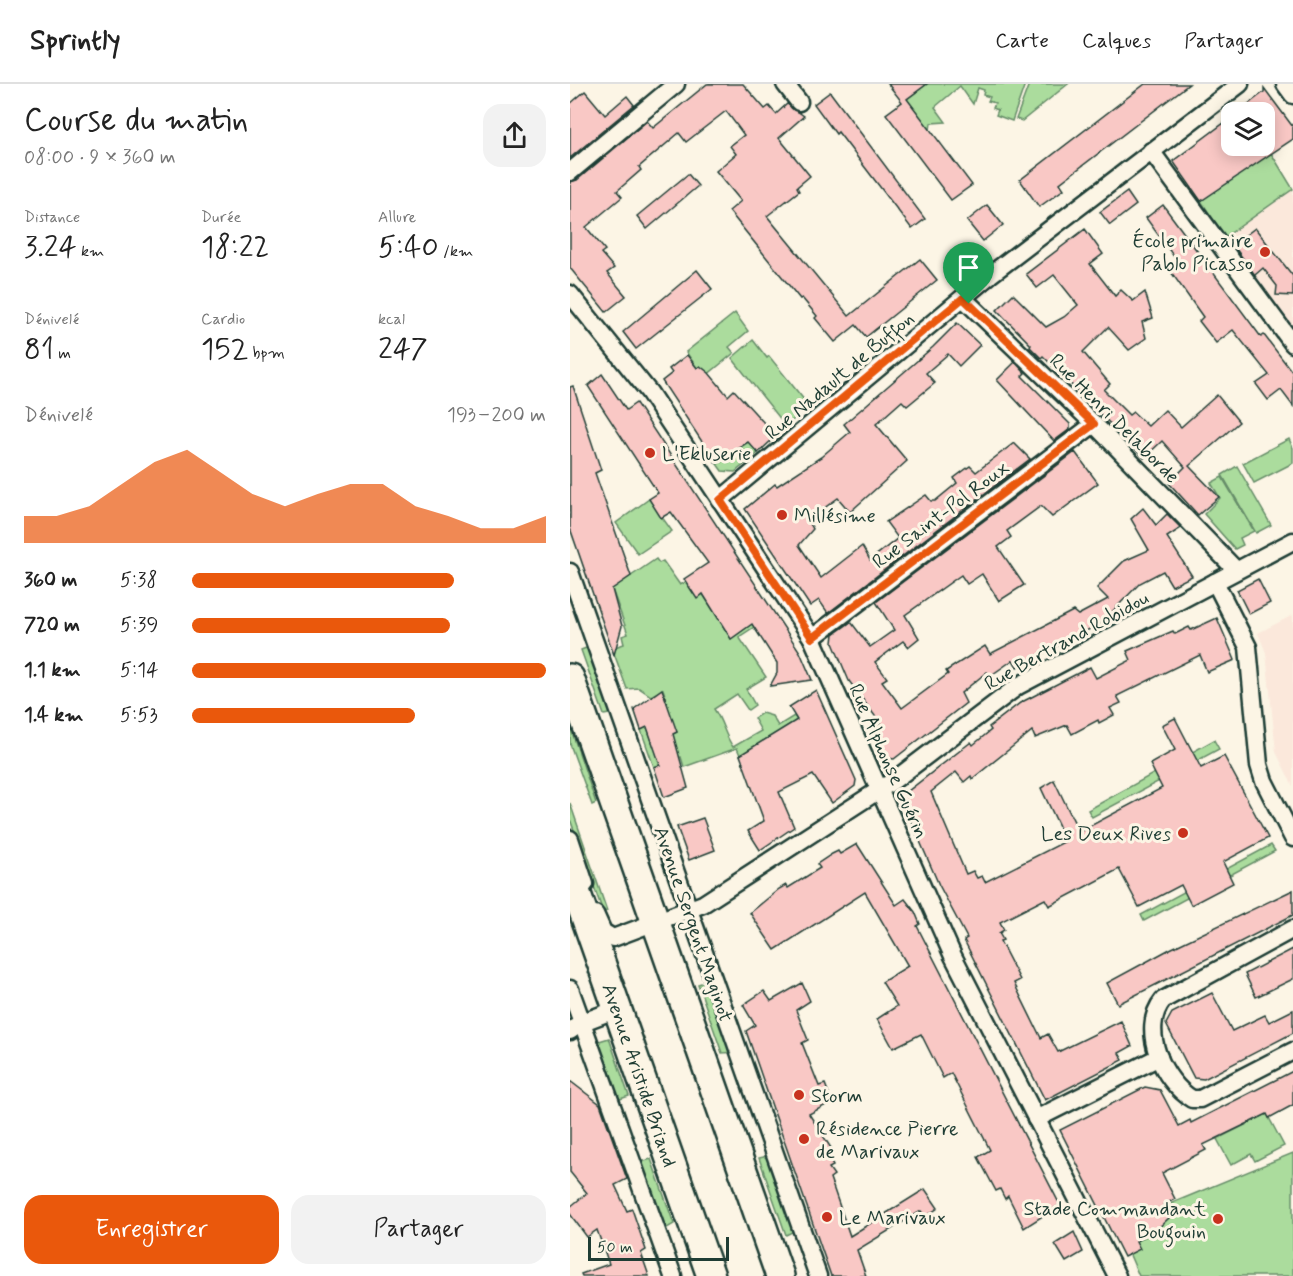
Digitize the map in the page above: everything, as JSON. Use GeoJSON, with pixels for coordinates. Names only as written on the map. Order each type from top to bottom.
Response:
{"type":"FeatureCollection","features":[{"type":"Feature","properties":{"kind":"main road","name":"Avenue Sergent Maginot"},"geometry":{"type":"LineString","coordinates":[[570,678],[780,1276]]}},
{"type":"Feature","properties":{"kind":"main road","name":"Avenue Aristide Briand"},"geometry":{"type":"LineString","coordinates":[[570,874],[711,1276]]}},
{"type":"Feature","properties":{"kind":"street"},"geometry":{"type":"LineString","coordinates":[[570,172],[676,84]]}},
{"type":"Feature","properties":{"kind":"street"},"geometry":{"type":"LineString","coordinates":[[785,84],[799,102]]}},
{"type":"Feature","properties":{"kind":"street","name":"Rue Nadault de Buffon"},"geometry":{"type":"LineString","coordinates":[[720,500],[963,298],[1240,84]]}},
{"type":"Feature","properties":{"kind":"street"},"geometry":{"type":"LineString","coordinates":[[1285,84],[1293,95]]}},
{"type":"Feature","properties":{"kind":"street"},"geometry":{"type":"LineString","coordinates":[[1151,151],[1293,344]]}},
{"type":"Feature","properties":{"kind":"street","name":"Rue Alphonse Guérin"},"geometry":{"type":"LineString","coordinates":[[570,294],[649,392],[812,638],[953,956],[1113,1275]]}},
{"type":"Feature","properties":{"kind":"street","name":"Rue Henri Delaborde"},"geometry":{"type":"LineString","coordinates":[[963,298],[1094,424],[1236,570]]}},
{"type":"Feature","properties":{"kind":"street","name":"Rue Saint-Pol Roux"},"geometry":{"type":"LineString","coordinates":[[812,638],[1094,424]]}},
{"type":"Feature","properties":{"kind":"street","name":"Rue Bertrand Robidou"},"geometry":{"type":"LineString","coordinates":[[655,923],[690,909],[879,789],[1018,686],[1293,541]]}},
{"type":"Feature","properties":{"kind":"street","name":"Avenue Sergent Maginot"},"geometry":{"type":"LineString","coordinates":[[570,572],[818,1276]]}},
{"type":"Feature","properties":{"kind":"street"},"geometry":{"type":"LineString","coordinates":[[1215,582],[1248,647],[1259,765],[1264,781],[1293,838]]}},
{"type":"Feature","properties":{"kind":"street"},"geometry":{"type":"LineString","coordinates":[[570,839],[603,932],[613,938],[655,923]]}},
{"type":"Feature","properties":{"kind":"street"},"geometry":{"type":"LineString","coordinates":[[1293,930],[1163,1000],[1157,1007],[1152,1031],[1153,1045],[1159,1057],[1174,1081],[1192,1099],[1200,1099],[1293,1052]]}},
{"type":"Feature","properties":{"kind":"street","name":"Avenue Aristide Briand"},"geometry":{"type":"LineString","coordinates":[[570,989],[576,1027],[673,1276]]}},
{"type":"Feature","properties":{"kind":"street"},"geometry":{"type":"LineString","coordinates":[[576,1027],[617,1009]]}},
{"type":"Feature","properties":{"kind":"street"},"geometry":{"type":"LineString","coordinates":[[1036,1119],[1159,1057]]}},
{"type":"Feature","properties":{"kind":"shaded area","name":"École primaire Pablo Picasso"},"geometry":{"type":"Polygon","coordinates":[[[1293,189],[1293,327],[1225,237],[1293,189]]]}},
{"type":"Feature","properties":{"kind":"shaded area"},"geometry":{"type":"Polygon","coordinates":[[[1293,615],[1293,786],[1276,752],[1266,653],[1258,633],[1293,615]]]}},
{"type":"Feature","properties":{"kind":"green space"},"geometry":{"type":"Polygon","coordinates":[[[927,84],[1025,84],[1012,121],[996,115],[998,110],[993,108],[995,103],[988,101],[990,97],[983,95],[984,90],[978,88],[973,104],[960,86],[935,107],[946,122],[931,123],[930,130],[907,99],[927,84]]]}},
{"type":"Feature","properties":{"kind":"green space"},"geometry":{"type":"Polygon","coordinates":[[[1029,84],[1068,84],[1022,121],[1016,119],[1029,84]]]}},
{"type":"Feature","properties":{"kind":"green space"},"geometry":{"type":"Polygon","coordinates":[[[1267,156],[1273,156],[1293,189],[1225,237],[1201,201],[1267,156]]]}},
{"type":"Feature","properties":{"kind":"green space"},"geometry":{"type":"Polygon","coordinates":[[[735,313],[748,331],[729,347],[734,353],[707,375],[697,368],[686,352],[735,313]]]}},
{"type":"Feature","properties":{"kind":"green space"},"geometry":{"type":"Polygon","coordinates":[[[753,340],[767,358],[769,356],[809,406],[786,426],[732,358],[753,340]]]}},
{"type":"Feature","properties":{"kind":"green space"},"geometry":{"type":"Polygon","coordinates":[[[742,419],[758,453],[735,472],[722,471],[717,464],[742,451],[729,431],[742,419]]]}},
{"type":"Feature","properties":{"kind":"green space"},"geometry":{"type":"Polygon","coordinates":[[[1289,439],[1293,448],[1293,463],[1254,483],[1243,463],[1289,439]]]}},
{"type":"Feature","properties":{"kind":"green space"},"geometry":{"type":"Polygon","coordinates":[[[1237,466],[1271,525],[1256,533],[1222,475],[1237,466]]]}},
{"type":"Feature","properties":{"kind":"green space"},"geometry":{"type":"Polygon","coordinates":[[[1222,477],[1254,531],[1240,538],[1243,545],[1235,549],[1204,514],[1220,498],[1211,483],[1222,477]]]}},
{"type":"Feature","properties":{"kind":"green space"},"geometry":{"type":"Polygon","coordinates":[[[649,499],[672,531],[638,554],[616,523],[649,499]]]}},
{"type":"Feature","properties":{"kind":"green space"},"geometry":{"type":"Polygon","coordinates":[[[656,559],[659,563],[663,561],[680,585],[686,582],[697,598],[703,594],[731,639],[752,624],[754,627],[739,637],[766,677],[746,689],[755,705],[748,710],[737,694],[714,709],[733,747],[761,731],[754,718],[762,713],[772,716],[778,726],[794,716],[797,720],[740,755],[737,748],[684,767],[681,757],[654,767],[641,730],[647,727],[654,747],[666,737],[677,732],[660,700],[666,698],[663,689],[651,696],[639,688],[627,689],[612,648],[624,644],[622,636],[628,634],[612,589],[656,559]]]}},
{"type":"Feature","properties":{"kind":"green space"},"geometry":{"type":"Polygon","coordinates":[[[594,645],[617,713],[604,715],[581,650],[594,645]]]}},
{"type":"Feature","properties":{"kind":"green space"},"geometry":{"type":"Polygon","coordinates":[[[570,726],[596,803],[592,805],[570,744],[570,726]]]}},
{"type":"Feature","properties":{"kind":"green space"},"geometry":{"type":"Polygon","coordinates":[[[1214,740],[1219,749],[1092,817],[1088,810],[1214,740]]]}},
{"type":"Feature","properties":{"kind":"green space"},"geometry":{"type":"Polygon","coordinates":[[[570,803],[607,911],[603,912],[570,819],[570,803]]]}},
{"type":"Feature","properties":{"kind":"green space"},"geometry":{"type":"Polygon","coordinates":[[[1271,845],[1275,851],[1144,921],[1141,915],[1271,845]]]}},
{"type":"Feature","properties":{"kind":"green space"},"geometry":{"type":"Polygon","coordinates":[[[711,980],[736,1052],[722,1053],[698,984],[711,980]]]}},
{"type":"Feature","properties":{"kind":"green space"},"geometry":{"type":"Polygon","coordinates":[[[609,1038],[629,1096],[617,1100],[596,1042],[609,1038]]]}},
{"type":"Feature","properties":{"kind":"green space"},"geometry":{"type":"Polygon","coordinates":[[[1267,1114],[1284,1146],[1255,1161],[1251,1154],[1231,1165],[1217,1139],[1267,1114]]]}},
{"type":"Feature","properties":{"kind":"green space","name":"Stade Commandant Bougouin"},"geometry":{"type":"Polygon","coordinates":[[[1293,1153],[1293,1276],[1139,1276],[1120,1232],[1165,1206],[1293,1153]]]}},
{"type":"Feature","properties":{"kind":"green space"},"geometry":{"type":"Polygon","coordinates":[[[772,1155],[798,1229],[786,1235],[759,1158],[772,1155]]]}},
{"type":"Feature","properties":{"kind":"green space"},"geometry":{"type":"Polygon","coordinates":[[[651,1159],[674,1224],[662,1231],[638,1163],[651,1159]]]}},
{"type":"Feature","properties":{"kind":"building"},"geometry":{"type":"Polygon","coordinates":[[[707,84],[743,84],[765,109],[769,106],[776,114],[787,104],[804,116],[779,138],[810,176],[797,187],[799,191],[767,216],[849,316],[920,259],[937,280],[866,337],[856,325],[835,342],[815,318],[817,316],[802,298],[800,299],[729,211],[741,201],[716,171],[736,154],[730,146],[744,135],[726,111],[686,142],[679,133],[639,167],[641,170],[617,191],[622,197],[586,227],[605,250],[601,253],[614,268],[607,273],[626,296],[606,312],[570,268],[570,182],[577,180],[647,121],[653,128],[707,84]]]}},
{"type":"Feature","properties":{"kind":"building"},"geometry":{"type":"Polygon","coordinates":[[[888,84],[927,84],[907,99],[972,185],[951,200],[886,114],[902,102],[888,84]]]}},
{"type":"Feature","properties":{"kind":"building"},"geometry":{"type":"Polygon","coordinates":[[[1145,84],[1189,84],[1060,183],[1064,189],[1039,207],[1020,180],[1145,84]]]}},
{"type":"Feature","properties":{"kind":"building"},"geometry":{"type":"Polygon","coordinates":[[[1264,88],[1274,102],[1251,102],[1264,92],[1264,88]]]}},
{"type":"Feature","properties":{"kind":"building"},"geometry":{"type":"Polygon","coordinates":[[[585,91],[605,115],[627,96],[634,105],[570,158],[570,104],[585,91]]]}},
{"type":"Feature","properties":{"kind":"building"},"geometry":{"type":"Polygon","coordinates":[[[830,92],[925,219],[912,229],[814,104],[830,92]]]}},
{"type":"Feature","properties":{"kind":"building"},"geometry":{"type":"Polygon","coordinates":[[[1275,103],[1293,127],[1293,139],[1275,151],[1275,103]]]}},
{"type":"Feature","properties":{"kind":"building"},"geometry":{"type":"Polygon","coordinates":[[[1221,125],[1221,156],[1268,156],[1201,201],[1173,161],[1221,125]]]}},
{"type":"Feature","properties":{"kind":"building"},"geometry":{"type":"Polygon","coordinates":[[[688,174],[698,186],[647,229],[637,216],[688,174]]]}},
{"type":"Feature","properties":{"kind":"building"},"geometry":{"type":"Polygon","coordinates":[[[1127,192],[1136,205],[1110,225],[1100,212],[1127,192]]]}},
{"type":"Feature","properties":{"kind":"building"},"geometry":{"type":"Polygon","coordinates":[[[987,205],[1003,225],[983,241],[967,221],[987,205]]]}},
{"type":"Feature","properties":{"kind":"building"},"geometry":{"type":"Polygon","coordinates":[[[1163,205],[1261,337],[1264,335],[1293,373],[1293,406],[1281,390],[1268,400],[1256,384],[1269,375],[1233,330],[1216,343],[1199,321],[1203,317],[1171,272],[1180,265],[1146,218],[1163,205]]]}},
{"type":"Feature","properties":{"kind":"building"},"geometry":{"type":"Polygon","coordinates":[[[1255,228],[1293,276],[1293,296],[1276,295],[1277,286],[1263,268],[1255,275],[1233,245],[1255,228]]]}},
{"type":"Feature","properties":{"kind":"building"},"geometry":{"type":"Polygon","coordinates":[[[1085,229],[1103,254],[1090,264],[1115,296],[1121,290],[1133,301],[1145,292],[1153,318],[1142,322],[1146,338],[1129,350],[1108,327],[1083,352],[1110,384],[1104,390],[1129,415],[1133,412],[1148,426],[1165,410],[1181,427],[1217,395],[1239,422],[1189,466],[1219,497],[1198,515],[1169,483],[1185,467],[1162,441],[1144,458],[1043,356],[1041,358],[1030,347],[1031,345],[997,310],[1013,294],[1046,327],[1064,317],[1078,305],[1054,275],[1037,288],[1026,274],[1085,229]]]}},
{"type":"Feature","properties":{"kind":"building"},"geometry":{"type":"Polygon","coordinates":[[[697,270],[712,289],[636,349],[623,332],[697,270]]]}},
{"type":"Feature","properties":{"kind":"building"},"geometry":{"type":"Polygon","coordinates":[[[957,323],[980,345],[959,366],[948,354],[926,373],[935,383],[907,406],[902,401],[876,424],[907,461],[850,512],[838,498],[808,520],[813,529],[799,545],[821,578],[862,546],[870,560],[898,538],[886,522],[926,495],[931,501],[935,501],[957,483],[954,478],[970,466],[976,472],[1014,443],[1030,459],[828,613],[819,600],[810,606],[745,509],[775,484],[777,486],[821,457],[850,432],[844,424],[933,347],[957,323]]]}},
{"type":"Feature","properties":{"kind":"building"},"geometry":{"type":"Polygon","coordinates":[[[687,355],[697,368],[700,366],[709,373],[728,396],[734,390],[776,436],[758,453],[748,442],[716,463],[662,381],[672,373],[669,369],[687,355]]]}},
{"type":"Feature","properties":{"kind":"building"},"geometry":{"type":"Polygon","coordinates":[[[1015,362],[1025,373],[1022,376],[1070,424],[1070,429],[1054,441],[997,380],[1015,362]]]}},
{"type":"Feature","properties":{"kind":"building"},"geometry":{"type":"Polygon","coordinates":[[[602,374],[626,410],[636,403],[800,652],[812,680],[770,686],[777,673],[777,663],[752,624],[731,639],[703,594],[697,599],[684,579],[708,563],[671,512],[661,518],[649,499],[658,493],[588,386],[602,374]]]}},
{"type":"Feature","properties":{"kind":"building"},"geometry":{"type":"Polygon","coordinates":[[[573,386],[601,470],[595,473],[631,576],[612,589],[622,626],[614,655],[570,528],[570,387],[573,386]]]}},
{"type":"Feature","properties":{"kind":"building"},"geometry":{"type":"Polygon","coordinates":[[[1075,452],[1098,483],[1052,517],[1041,506],[1007,531],[1011,537],[998,547],[1024,585],[999,601],[982,574],[967,584],[961,575],[905,615],[919,638],[908,647],[903,641],[875,662],[887,678],[882,681],[902,708],[948,674],[946,671],[985,646],[990,654],[1073,611],[1078,615],[1108,599],[1097,588],[1124,561],[1149,550],[1131,519],[1143,508],[1156,525],[1167,514],[1181,528],[1167,537],[1192,576],[1172,586],[1163,571],[1140,583],[1111,613],[1113,617],[1017,667],[1013,660],[990,676],[987,672],[961,693],[966,703],[894,759],[882,757],[871,731],[881,724],[849,681],[833,643],[834,634],[851,622],[870,647],[894,630],[876,602],[1075,452]]]}},
{"type":"Feature","properties":{"kind":"building"},"geometry":{"type":"Polygon","coordinates":[[[1258,579],[1270,603],[1249,614],[1237,590],[1258,579]]]}},
{"type":"Feature","properties":{"kind":"building"},"geometry":{"type":"Polygon","coordinates":[[[1217,618],[1235,660],[1207,672],[1200,655],[1117,696],[1121,703],[1110,708],[1114,715],[1099,723],[1098,720],[1072,734],[1067,725],[1035,738],[1032,731],[972,779],[971,776],[964,782],[956,772],[931,792],[966,874],[973,871],[977,878],[982,876],[985,882],[1066,841],[1041,788],[1054,780],[1079,832],[1162,788],[1150,764],[1175,750],[1162,725],[1175,718],[1201,768],[1224,756],[1268,838],[1223,862],[1233,883],[1191,905],[1181,885],[1139,907],[1119,869],[1049,906],[1045,899],[1000,922],[1004,930],[999,933],[1003,940],[1000,941],[1020,980],[1014,983],[1041,1038],[1048,1034],[1058,1052],[1121,1021],[1132,1046],[1119,1053],[1123,1060],[1045,1100],[964,940],[967,938],[939,885],[902,800],[903,795],[971,742],[973,745],[991,730],[989,727],[1020,703],[1090,667],[1096,678],[1131,660],[1127,651],[1173,631],[1175,634],[1189,627],[1191,630],[1217,618]]]}},
{"type":"Feature","properties":{"kind":"building"},"geometry":{"type":"Polygon","coordinates":[[[662,689],[677,732],[673,734],[688,788],[664,797],[654,767],[660,765],[647,727],[641,730],[634,709],[662,689]]]}},
{"type":"Feature","properties":{"kind":"building"},"geometry":{"type":"Polygon","coordinates":[[[816,690],[856,780],[855,786],[832,803],[813,775],[779,792],[794,827],[760,850],[748,831],[764,821],[740,755],[797,720],[789,707],[816,690]]]}},
{"type":"Feature","properties":{"kind":"building"},"geometry":{"type":"Polygon","coordinates":[[[703,818],[715,850],[689,860],[677,827],[703,818]]]}},
{"type":"Feature","properties":{"kind":"building"},"geometry":{"type":"Polygon","coordinates":[[[857,844],[896,905],[905,899],[915,912],[920,924],[917,926],[1060,1205],[1024,1228],[1008,1196],[1005,1199],[1000,1189],[996,1191],[978,1157],[990,1150],[951,1073],[943,1078],[921,1034],[893,1048],[877,1019],[897,1006],[882,982],[908,966],[865,892],[775,950],[750,913],[779,889],[786,885],[788,888],[820,868],[817,864],[832,854],[838,851],[840,854],[857,844]]]}},
{"type":"Feature","properties":{"kind":"building"},"geometry":{"type":"Polygon","coordinates":[[[1293,890],[1293,915],[1118,1004],[1107,983],[1170,949],[1293,890]]]}},
{"type":"Feature","properties":{"kind":"building"},"geometry":{"type":"Polygon","coordinates":[[[1293,949],[1293,979],[1256,997],[1245,974],[1293,949]]]}},
{"type":"Feature","properties":{"kind":"building"},"geometry":{"type":"Polygon","coordinates":[[[802,983],[810,1001],[796,1010],[808,1040],[802,1043],[819,1086],[825,1084],[832,1102],[809,1114],[831,1148],[825,1152],[833,1166],[829,1168],[834,1175],[830,1178],[850,1236],[925,1189],[938,1208],[925,1217],[921,1211],[857,1250],[866,1276],[831,1276],[746,1031],[755,1025],[743,1005],[764,991],[771,1001],[802,983]]]}},
{"type":"Feature","properties":{"kind":"building"},"geometry":{"type":"Polygon","coordinates":[[[1212,993],[1232,1031],[1265,1015],[1269,1022],[1293,1010],[1293,1033],[1204,1079],[1194,1078],[1166,1024],[1172,1013],[1212,993]]]}},
{"type":"Feature","properties":{"kind":"building"},"geometry":{"type":"Polygon","coordinates":[[[1293,1071],[1293,1105],[1269,1118],[1267,1114],[1203,1145],[1206,1150],[1162,1173],[1175,1199],[1164,1205],[1170,1217],[1155,1231],[1136,1241],[1140,1249],[1124,1257],[1060,1130],[1145,1087],[1160,1090],[1179,1126],[1190,1120],[1191,1123],[1293,1071]]]}},
{"type":"Feature","properties":{"kind":"building"},"geometry":{"type":"Polygon","coordinates":[[[570,1081],[600,1104],[627,1179],[615,1185],[627,1211],[632,1209],[646,1250],[641,1253],[649,1276],[582,1276],[581,1274],[609,1264],[597,1230],[587,1237],[570,1214],[570,1207],[587,1193],[570,1172],[570,1081]]]}},
{"type":"Feature","properties":{"kind":"building"},"geometry":{"type":"Polygon","coordinates":[[[1074,1232],[1083,1252],[1066,1262],[1055,1244],[1074,1232]]]}},
{"type":"Feature","properties":{"kind":"place","name":"École primaire Pablo Picasso"},"geometry":{"type":"Point","coordinates":[1265,252]}},
{"type":"Feature","properties":{"kind":"place","name":"L'Ekluserie"},"geometry":{"type":"Point","coordinates":[650,453]}},
{"type":"Feature","properties":{"kind":"place","name":"Millésime"},"geometry":{"type":"Point","coordinates":[782,515]}},
{"type":"Feature","properties":{"kind":"place","name":"Les Deux Rives"},"geometry":{"type":"Point","coordinates":[1183,833]}},
{"type":"Feature","properties":{"kind":"place","name":"Storm"},"geometry":{"type":"Point","coordinates":[799,1095]}},
{"type":"Feature","properties":{"kind":"place","name":"Résidence Pierre de Marivaux"},"geometry":{"type":"Point","coordinates":[804,1139]}},
{"type":"Feature","properties":{"kind":"place","name":"Le Marivaux"},"geometry":{"type":"Point","coordinates":[827,1217]}},
{"type":"Feature","properties":{"kind":"place","name":"Stade Commandant Bougouin"},"geometry":{"type":"Point","coordinates":[1218,1219]}},
{"type":"Feature","properties":{"kind":"route"},"geometry":{"type":"LineString","coordinates":[[963,298],[969,304],[1094,424],[812,638],[720,500],[963,298]]}}]}
